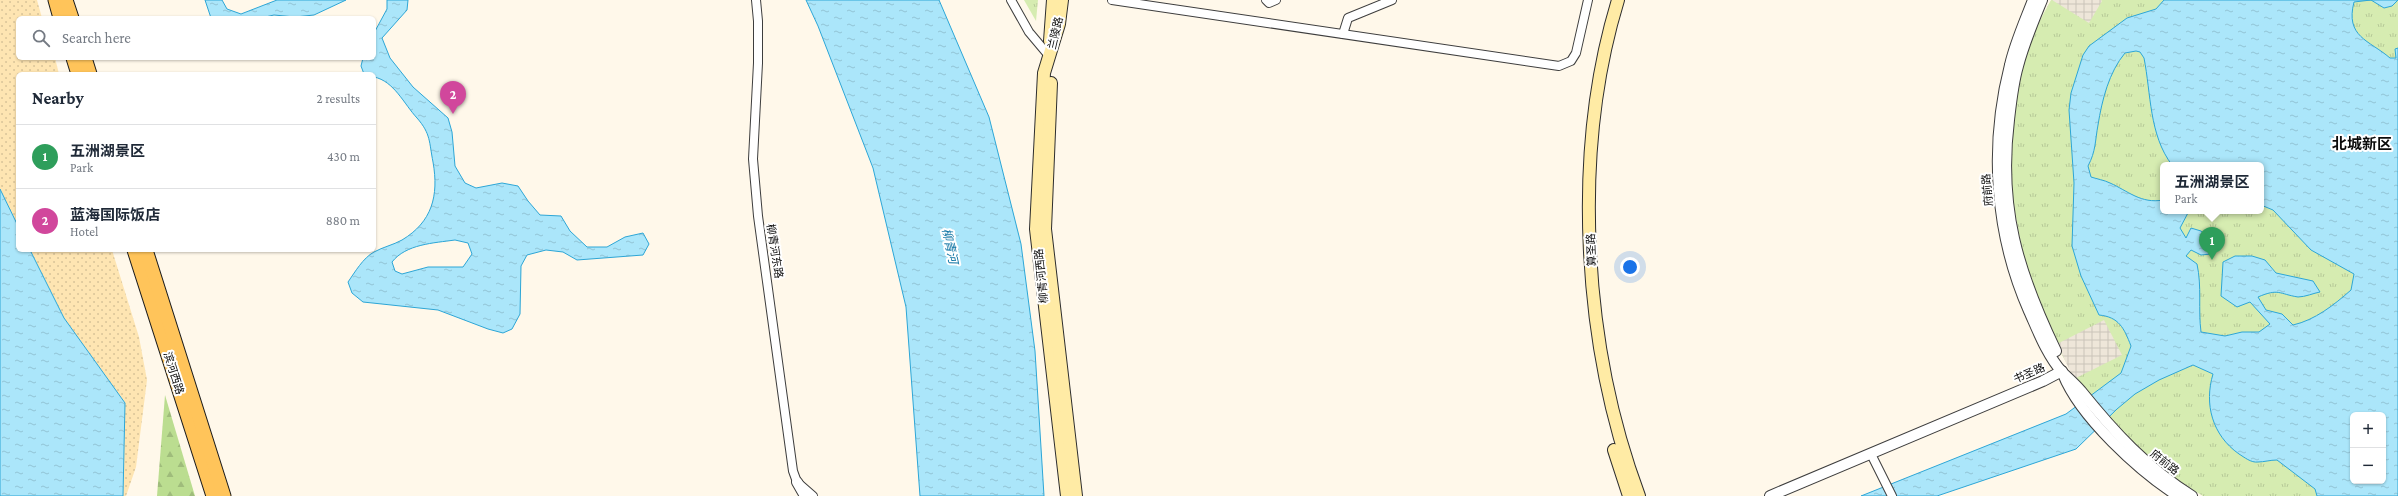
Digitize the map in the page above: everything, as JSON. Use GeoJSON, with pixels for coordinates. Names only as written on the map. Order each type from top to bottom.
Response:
{"type":"FeatureCollection","features":[{"type":"Feature","properties":{"kind":"main road"},"geometry":{"type":"LineString","coordinates":[[55,0],[59,16]]}},
{"type":"Feature","properties":{"kind":"main road"},"geometry":{"type":"LineString","coordinates":[[66,0],[71,16]]}},
{"type":"Feature","properties":{"kind":"main road","name":"兰陵路"},"geometry":{"type":"LineString","coordinates":[[1050,57],[1050,24],[1053,0]]}},
{"type":"Feature","properties":{"kind":"main road","name":"兰陵路"},"geometry":{"type":"LineString","coordinates":[[1050,57],[1059,24],[1062,0]]}},
{"type":"Feature","properties":{"kind":"main road","name":"算圣路"},"geometry":{"type":"LineString","coordinates":[[1609,0],[1602,24],[1584,137],[1582,246],[1585,310],[1595,370],[1605,418],[1629,496]]}},
{"type":"Feature","properties":{"kind":"main road","name":"算圣路"},"geometry":{"type":"LineString","coordinates":[[1618,0],[1610,26],[1592,138],[1590,246],[1594,309],[1603,368],[1617,430],[1639,496]]}},
{"type":"Feature","properties":{"kind":"main road","name":"柳青河西路"},"geometry":{"type":"LineString","coordinates":[[1050,57],[1044,73],[1036,229],[1067,496]]}},
{"type":"Feature","properties":{"kind":"main road","name":"柳青河西路"},"geometry":{"type":"LineString","coordinates":[[1050,57],[1052,73],[1045,229],[1076,496]]}},
{"type":"Feature","properties":{"kind":"main road"},"geometry":{"type":"LineString","coordinates":[[74,60],[77,72]]}},
{"type":"Feature","properties":{"kind":"main road"},"geometry":{"type":"LineString","coordinates":[[86,60],[89,72]]}},
{"type":"Feature","properties":{"kind":"main road","name":"滨河西路"},"geometry":{"type":"LineString","coordinates":[[135,252],[213,496]]}},
{"type":"Feature","properties":{"kind":"main road","name":"滨河西路"},"geometry":{"type":"LineString","coordinates":[[147,252],[224,496]]}},
{"type":"Feature","properties":{"kind":"street","name":"柳青河东路"},"geometry":{"type":"LineString","coordinates":[[756,0],[758,21],[758,63],[753,159],[758,216],[793,471],[798,482],[813,496]]}},
{"type":"Feature","properties":{"kind":"street"},"geometry":{"type":"LineString","coordinates":[[1011,0],[1029,32],[1050,57]]}},
{"type":"Feature","properties":{"kind":"street"},"geometry":{"type":"LineString","coordinates":[[1112,0],[1166,4],[1343,34],[1559,66],[1571,61],[1576,53],[1588,0]]}},
{"type":"Feature","properties":{"kind":"street"},"geometry":{"type":"LineString","coordinates":[[1266,0],[1269,3],[1276,0]]}},
{"type":"Feature","properties":{"kind":"street"},"geometry":{"type":"LineString","coordinates":[[1343,34],[1348,18],[1392,0]]}},
{"type":"Feature","properties":{"kind":"street","name":"府前路"},"geometry":{"type":"LineString","coordinates":[[2033,0],[2010,65],[2003,105],[1997,173],[1999,201],[2010,261],[2023,297],[2040,336],[2077,394],[2143,471],[2178,496]]}},
{"type":"Feature","properties":{"kind":"street","name":"府前路"},"geometry":{"type":"LineString","coordinates":[[2042,0],[2017,67],[2008,128],[2005,173],[2007,200],[2018,259],[2030,294],[2058,355],[2062,371]]}},
{"type":"Feature","properties":{"kind":"street","name":"书圣路"},"geometry":{"type":"LineString","coordinates":[[1785,496],[2047,386],[2062,371]]}},
{"type":"Feature","properties":{"kind":"street","name":"书圣路"},"geometry":{"type":"LineString","coordinates":[[1770,496],[2044,381],[2062,371]]}},
{"type":"Feature","properties":{"kind":"street","name":"府前路"},"geometry":{"type":"LineString","coordinates":[[2117,440],[2148,465],[2192,496]]}},
{"type":"Feature","properties":{"kind":"street"},"geometry":{"type":"LineString","coordinates":[[1873,458],[1892,496]]}},
{"type":"Feature","properties":{"kind":"street"},"geometry":{"type":"LineString","coordinates":[[798,482],[805,496]]}},
{"type":"Feature","properties":{"kind":"green space"},"geometry":{"type":"Polygon","coordinates":[[[1024,0],[1038,0],[1036,21],[1024,0]]]}},
{"type":"Feature","properties":{"kind":"green space"},"geometry":{"type":"Polygon","coordinates":[[[2051,0],[2398,0],[2398,496],[2203,496],[2180,482],[2158,465],[2117,428],[2098,407],[2066,362],[2044,318],[2028,272],[2017,223],[2013,199],[2010,144],[2015,117],[2020,72],[2029,44],[2051,0]]]}},
{"type":"Feature","properties":{"kind":"green space"},"geometry":{"type":"Polygon","coordinates":[[[165,395],[195,496],[157,496],[165,395]]]}},
{"type":"Feature","properties":{"kind":"sand"},"geometry":{"type":"Polygon","coordinates":[[[0,0],[37,0],[41,16],[16,16],[16,60],[56,60],[58,72],[16,72],[16,222],[0,189],[0,0]]]}},
{"type":"Feature","properties":{"kind":"sand"},"geometry":{"type":"Polygon","coordinates":[[[31,252],[113,252],[139,337],[147,380],[136,467],[126,496],[123,496],[125,403],[64,318],[31,252]]]}},
{"type":"Feature","properties":{"kind":"shaded area"},"geometry":{"type":"Polygon","coordinates":[[[2052,0],[2101,0],[2102,1],[2089,23],[2052,0]]]}},
{"type":"Feature","properties":{"kind":"shaded area"},"geometry":{"type":"Polygon","coordinates":[[[2104,320],[2122,355],[2074,379],[2057,344],[2104,320]]]}},
{"type":"Feature","properties":{"kind":"water"},"geometry":{"type":"Polygon","coordinates":[[[205,0],[222,0],[227,9],[241,14],[277,0],[346,0],[314,15],[210,16],[205,0]]]}},
{"type":"Feature","properties":{"kind":"water"},"geometry":{"type":"Polygon","coordinates":[[[387,0],[408,0],[407,10],[382,38],[390,58],[413,87],[448,118],[452,132],[455,166],[465,183],[476,188],[502,183],[518,186],[540,215],[561,216],[570,231],[587,247],[607,247],[625,237],[643,233],[649,244],[643,255],[577,260],[563,252],[546,250],[527,255],[521,266],[520,314],[512,329],[503,333],[488,329],[438,310],[363,302],[352,293],[348,282],[363,261],[374,252],[399,242],[412,233],[427,216],[434,197],[435,174],[430,144],[425,129],[393,88],[381,79],[376,78],[376,72],[363,72],[361,66],[362,60],[376,60],[376,29],[387,9],[387,0]],[[455,240],[421,245],[405,251],[392,262],[395,271],[402,274],[428,267],[463,267],[472,254],[468,243],[455,240]]]}},
{"type":"Feature","properties":{"kind":"water","name":"柳青河"},"geometry":{"type":"Polygon","coordinates":[[[806,0],[939,0],[989,117],[1021,244],[1035,351],[1044,496],[920,496],[906,307],[873,168],[818,26],[806,0]]]}},
{"type":"Feature","properties":{"kind":"water"},"geometry":{"type":"Polygon","coordinates":[[[2164,0],[2371,0],[2354,2],[2352,14],[2353,23],[2356,30],[2367,42],[2390,58],[2396,58],[2395,49],[2398,48],[2398,496],[2317,496],[2315,489],[2277,460],[2255,462],[2245,458],[2222,438],[2212,418],[2209,396],[2213,374],[2193,365],[2159,380],[2135,394],[2117,409],[2076,449],[1937,496],[1861,496],[2066,414],[2121,373],[2131,346],[2120,324],[2111,318],[2099,315],[2081,276],[2072,246],[2074,183],[2069,110],[2071,93],[2083,55],[2089,46],[2127,18],[2156,9],[2164,0]]]}},
{"type":"Feature","properties":{"kind":"water"},"geometry":{"type":"Polygon","coordinates":[[[2371,0],[2398,0],[2392,6],[2384,8],[2371,0]]]}},
{"type":"Feature","properties":{"kind":"water"},"geometry":{"type":"Polygon","coordinates":[[[0,189],[16,222],[16,252],[31,252],[64,318],[125,403],[123,496],[0,496],[0,189]]]}},
{"type":"Feature","properties":{"kind":"place","name":"蓝海国际饭店"},"geometry":{"type":"Point","coordinates":[453,114]}},
{"type":"Feature","properties":{"kind":"place","name":"五洲湖景区"},"geometry":{"type":"Point","coordinates":[2212,260]}},
{"type":"Feature","properties":{"kind":"district","name":"北城新区"},"geometry":{"type":"Point","coordinates":[2362,144]}}]}
